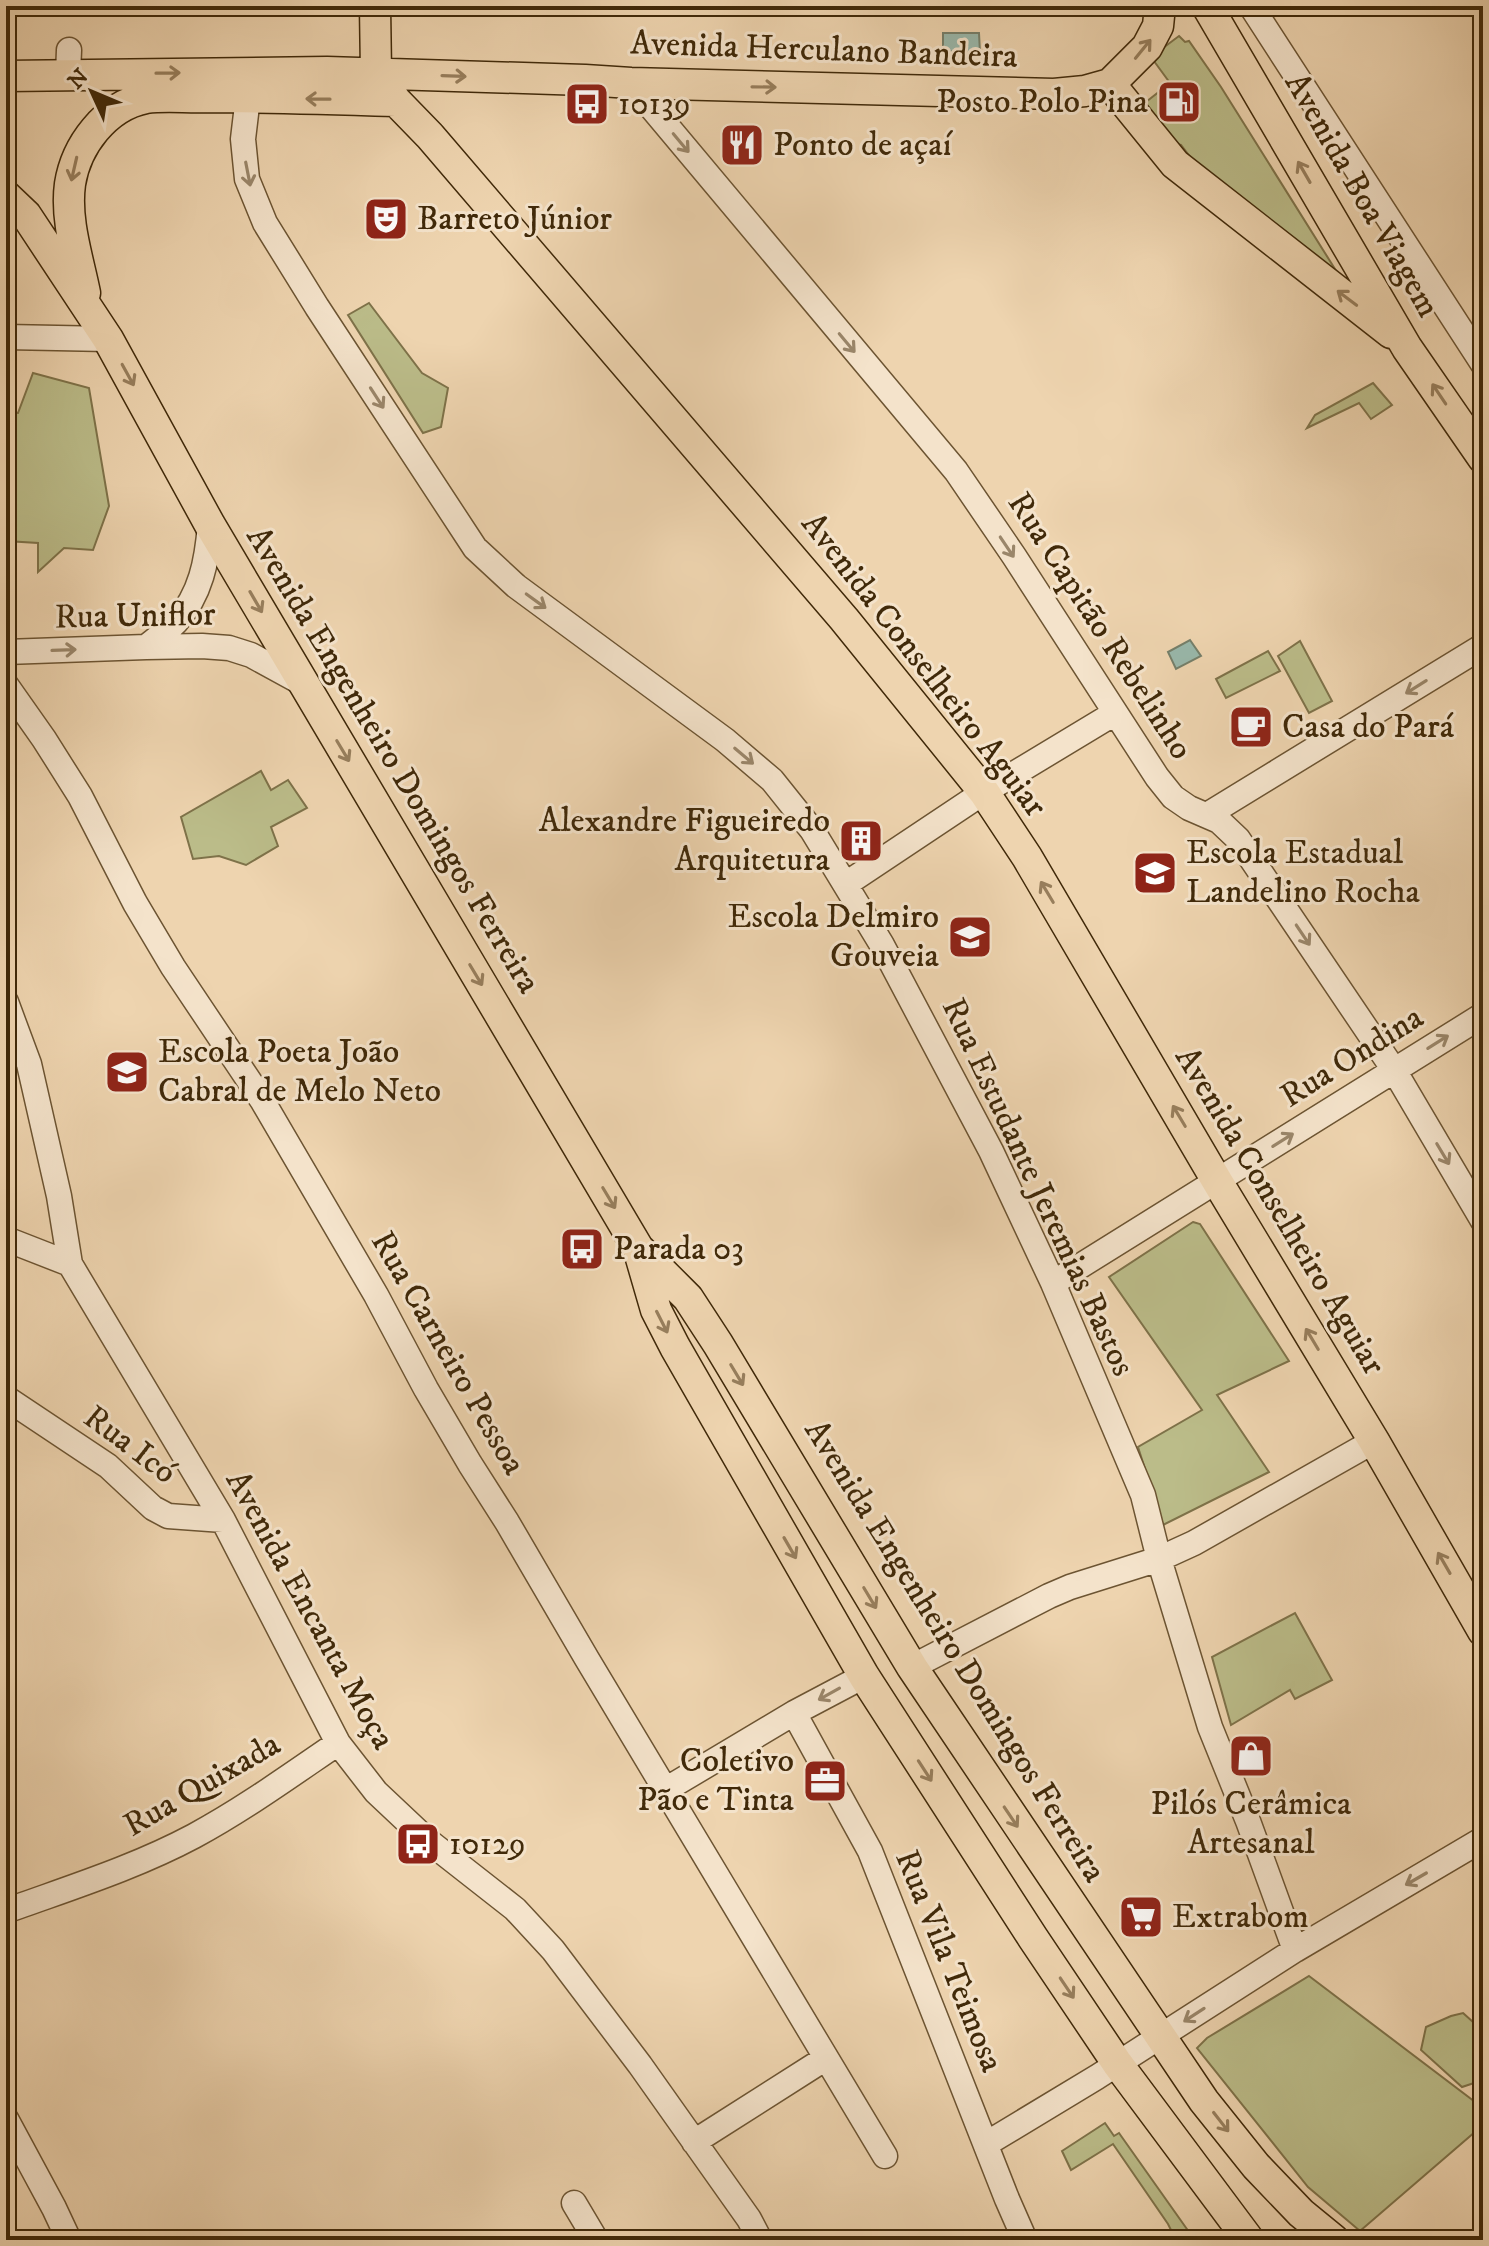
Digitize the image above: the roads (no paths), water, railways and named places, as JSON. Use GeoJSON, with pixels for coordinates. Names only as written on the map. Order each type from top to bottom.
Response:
{"type":"FeatureCollection","features":[{"type":"Feature","properties":{"kind":"main road"},"geometry":{"type":"LineString","coordinates":[[375,6],[376,73]]}},
{"type":"Feature","properties":{"kind":"main road"},"geometry":{"type":"LineString","coordinates":[[1160,6],[1158,26],[1147,47],[1110,84],[1175,164],[1357,305],[1407,348]]}},
{"type":"Feature","properties":{"kind":"main road","name":"Avenida Boa Viagem"},"geometry":{"type":"LineString","coordinates":[[1207,6],[1407,348],[1483,458]]}},
{"type":"Feature","properties":{"kind":"main road","name":"Avenida Herculano Bandeira"},"geometry":{"type":"LineString","coordinates":[[6,76],[69,62],[631,83],[1054,94],[1085,91],[1110,84]]}},
{"type":"Feature","properties":{"kind":"main road","name":"Avenida Conselheiro Aguiar"},"geometry":{"type":"LineString","coordinates":[[376,73],[396,101],[436,143],[825,597],[984,792],[1027,857],[1374,1441],[1483,1631]]}},
{"type":"Feature","properties":{"kind":"main road"},"geometry":{"type":"LineString","coordinates":[[248,97],[396,101]]}},
{"type":"Feature","properties":{"kind":"main road","name":"Avenida Engenheiro Domingos Ferreira"},"geometry":{"type":"LineString","coordinates":[[88,307],[71,226],[70,187],[77,156],[94,130],[117,110],[145,98],[248,97]]}},
{"type":"Feature","properties":{"kind":"main road","name":"Avenida Engenheiro Domingos Ferreira"},"geometry":{"type":"LineString","coordinates":[[6,196],[26,215],[108,339],[210,525],[638,1248],[688,1298],[912,1667],[1204,2101],[1256,2166],[1301,2213],[1334,2240]]}},
{"type":"Feature","properties":{"kind":"main road","name":"Avenida Engenheiro Domingos Ferreira"},"geometry":{"type":"LineString","coordinates":[[638,1248],[656,1310],[675,1347],[864,1676],[1117,2063],[1249,2240]]}},
{"type":"Feature","properties":{"kind":"street"},"geometry":{"type":"LineString","coordinates":[[1251,6],[1483,364]]}},
{"type":"Feature","properties":{"kind":"street","name":"Rua Capitão Rebelinho"},"geometry":{"type":"LineString","coordinates":[[631,83],[956,471],[1173,797],[1219,821],[1238,839],[1394,1070],[1483,1221]]}},
{"type":"Feature","properties":{"kind":"street","name":"Rua Estudante Jeremias Bastos"},"geometry":{"type":"LineString","coordinates":[[248,97],[243,139],[247,179],[265,223],[475,548],[516,586],[725,740],[772,780],[812,830],[882,945],[991,1151],[1053,1283],[1143,1495],[1210,1727],[1295,1950]]}},
{"type":"Feature","properties":{"kind":"street"},"geometry":{"type":"LineString","coordinates":[[6,337],[108,339]]}},
{"type":"Feature","properties":{"kind":"street"},"geometry":{"type":"LineString","coordinates":[[146,647],[177,621],[198,589],[208,556],[210,525]]}},
{"type":"Feature","properties":{"kind":"street","name":"Rua Uniflor"},"geometry":{"type":"LineString","coordinates":[[6,652],[202,646],[241,651],[304,684]]}},
{"type":"Feature","properties":{"kind":"street"},"geometry":{"type":"LineString","coordinates":[[1207,815],[1483,646]]}},
{"type":"Feature","properties":{"kind":"street","name":"Rua Carneiro Pessoa"},"geometry":{"type":"LineString","coordinates":[[6,685],[80,796],[135,903],[173,967],[262,1100],[463,1452],[885,2156]]}},
{"type":"Feature","properties":{"kind":"street"},"geometry":{"type":"LineString","coordinates":[[846,884],[984,792],[1115,713]]}},
{"type":"Feature","properties":{"kind":"street","name":"Avenida Encanta Moça"},"geometry":{"type":"LineString","coordinates":[[6,1002],[29,1064],[59,1196],[70,1264],[223,1520],[338,1743],[376,1792],[427,1840],[515,1909],[553,1950],[640,2065],[749,2219],[760,2240]]}},
{"type":"Feature","properties":{"kind":"street","name":"Rua Ondina"},"geometry":{"type":"LineString","coordinates":[[1053,1283],[1483,1015]]}},
{"type":"Feature","properties":{"kind":"street"},"geometry":{"type":"LineString","coordinates":[[6,1239],[70,1264]]}},
{"type":"Feature","properties":{"kind":"street","name":"Rua Icó"},"geometry":{"type":"LineString","coordinates":[[6,1398],[108,1466],[153,1508],[168,1516],[223,1520]]}},
{"type":"Feature","properties":{"kind":"street"},"geometry":{"type":"LineString","coordinates":[[912,1667],[1070,1587],[1159,1559],[1230,1524],[1374,1441]]}},
{"type":"Feature","properties":{"kind":"street"},"geometry":{"type":"LineString","coordinates":[[665,1790],[794,1713],[864,1676]]}},
{"type":"Feature","properties":{"kind":"street","name":"Rua Vila Teimosa"},"geometry":{"type":"LineString","coordinates":[[794,1713],[870,1851],[1025,2240]]}},
{"type":"Feature","properties":{"kind":"street","name":"Rua Quixada"},"geometry":{"type":"LineString","coordinates":[[6,1911],[142,1861],[195,1835],[338,1743]]}},
{"type":"Feature","properties":{"kind":"street"},"geometry":{"type":"LineString","coordinates":[[986,2144],[1295,1950],[1483,1839]]}},
{"type":"Feature","properties":{"kind":"street"},"geometry":{"type":"LineString","coordinates":[[694,2142],[826,2058]]}},
{"type":"Feature","properties":{"kind":"street"},"geometry":{"type":"LineString","coordinates":[[6,2119],[14,2156],[54,2208],[69,2240]]}},
{"type":"Feature","properties":{"kind":"street"},"geometry":{"type":"LineString","coordinates":[[574,2203],[596,2240]]}},
{"type":"Feature","properties":{"kind":"place","name":"Posto Polo Pina"},"geometry":{"type":"Point","coordinates":[1179,102]}},
{"type":"Feature","properties":{"kind":"place","name":"10139"},"geometry":{"type":"Point","coordinates":[587,104]}},
{"type":"Feature","properties":{"kind":"place","name":"Ponto de açaí"},"geometry":{"type":"Point","coordinates":[742,145]}},
{"type":"Feature","properties":{"kind":"place","name":"Barreto Júnior"},"geometry":{"type":"Point","coordinates":[386,219]}},
{"type":"Feature","properties":{"kind":"place","name":"Casa do Pará"},"geometry":{"type":"Point","coordinates":[1251,727]}},
{"type":"Feature","properties":{"kind":"place","name":"Alexandre Figueiredo Arquitetura"},"geometry":{"type":"Point","coordinates":[861,841]}},
{"type":"Feature","properties":{"kind":"place","name":"Escola Estadual Landelino Rocha"},"geometry":{"type":"Point","coordinates":[1155,873]}},
{"type":"Feature","properties":{"kind":"place","name":"Escola Delmiro Gouveia"},"geometry":{"type":"Point","coordinates":[970,937]}},
{"type":"Feature","properties":{"kind":"place","name":"Escola Poeta João Cabral de Melo Neto"},"geometry":{"type":"Point","coordinates":[127,1072]}},
{"type":"Feature","properties":{"kind":"place","name":"Parada 03"},"geometry":{"type":"Point","coordinates":[582,1249]}},
{"type":"Feature","properties":{"kind":"place","name":"Pilós Cerâmica Artesanal"},"geometry":{"type":"Point","coordinates":[1251,1756]}},
{"type":"Feature","properties":{"kind":"place","name":"Coletivo Pão e Tinta"},"geometry":{"type":"Point","coordinates":[825,1781]}},
{"type":"Feature","properties":{"kind":"place","name":"10129"},"geometry":{"type":"Point","coordinates":[418,1844]}},
{"type":"Feature","properties":{"kind":"place","name":"Extrabom"},"geometry":{"type":"Point","coordinates":[1141,1917]}}]}
